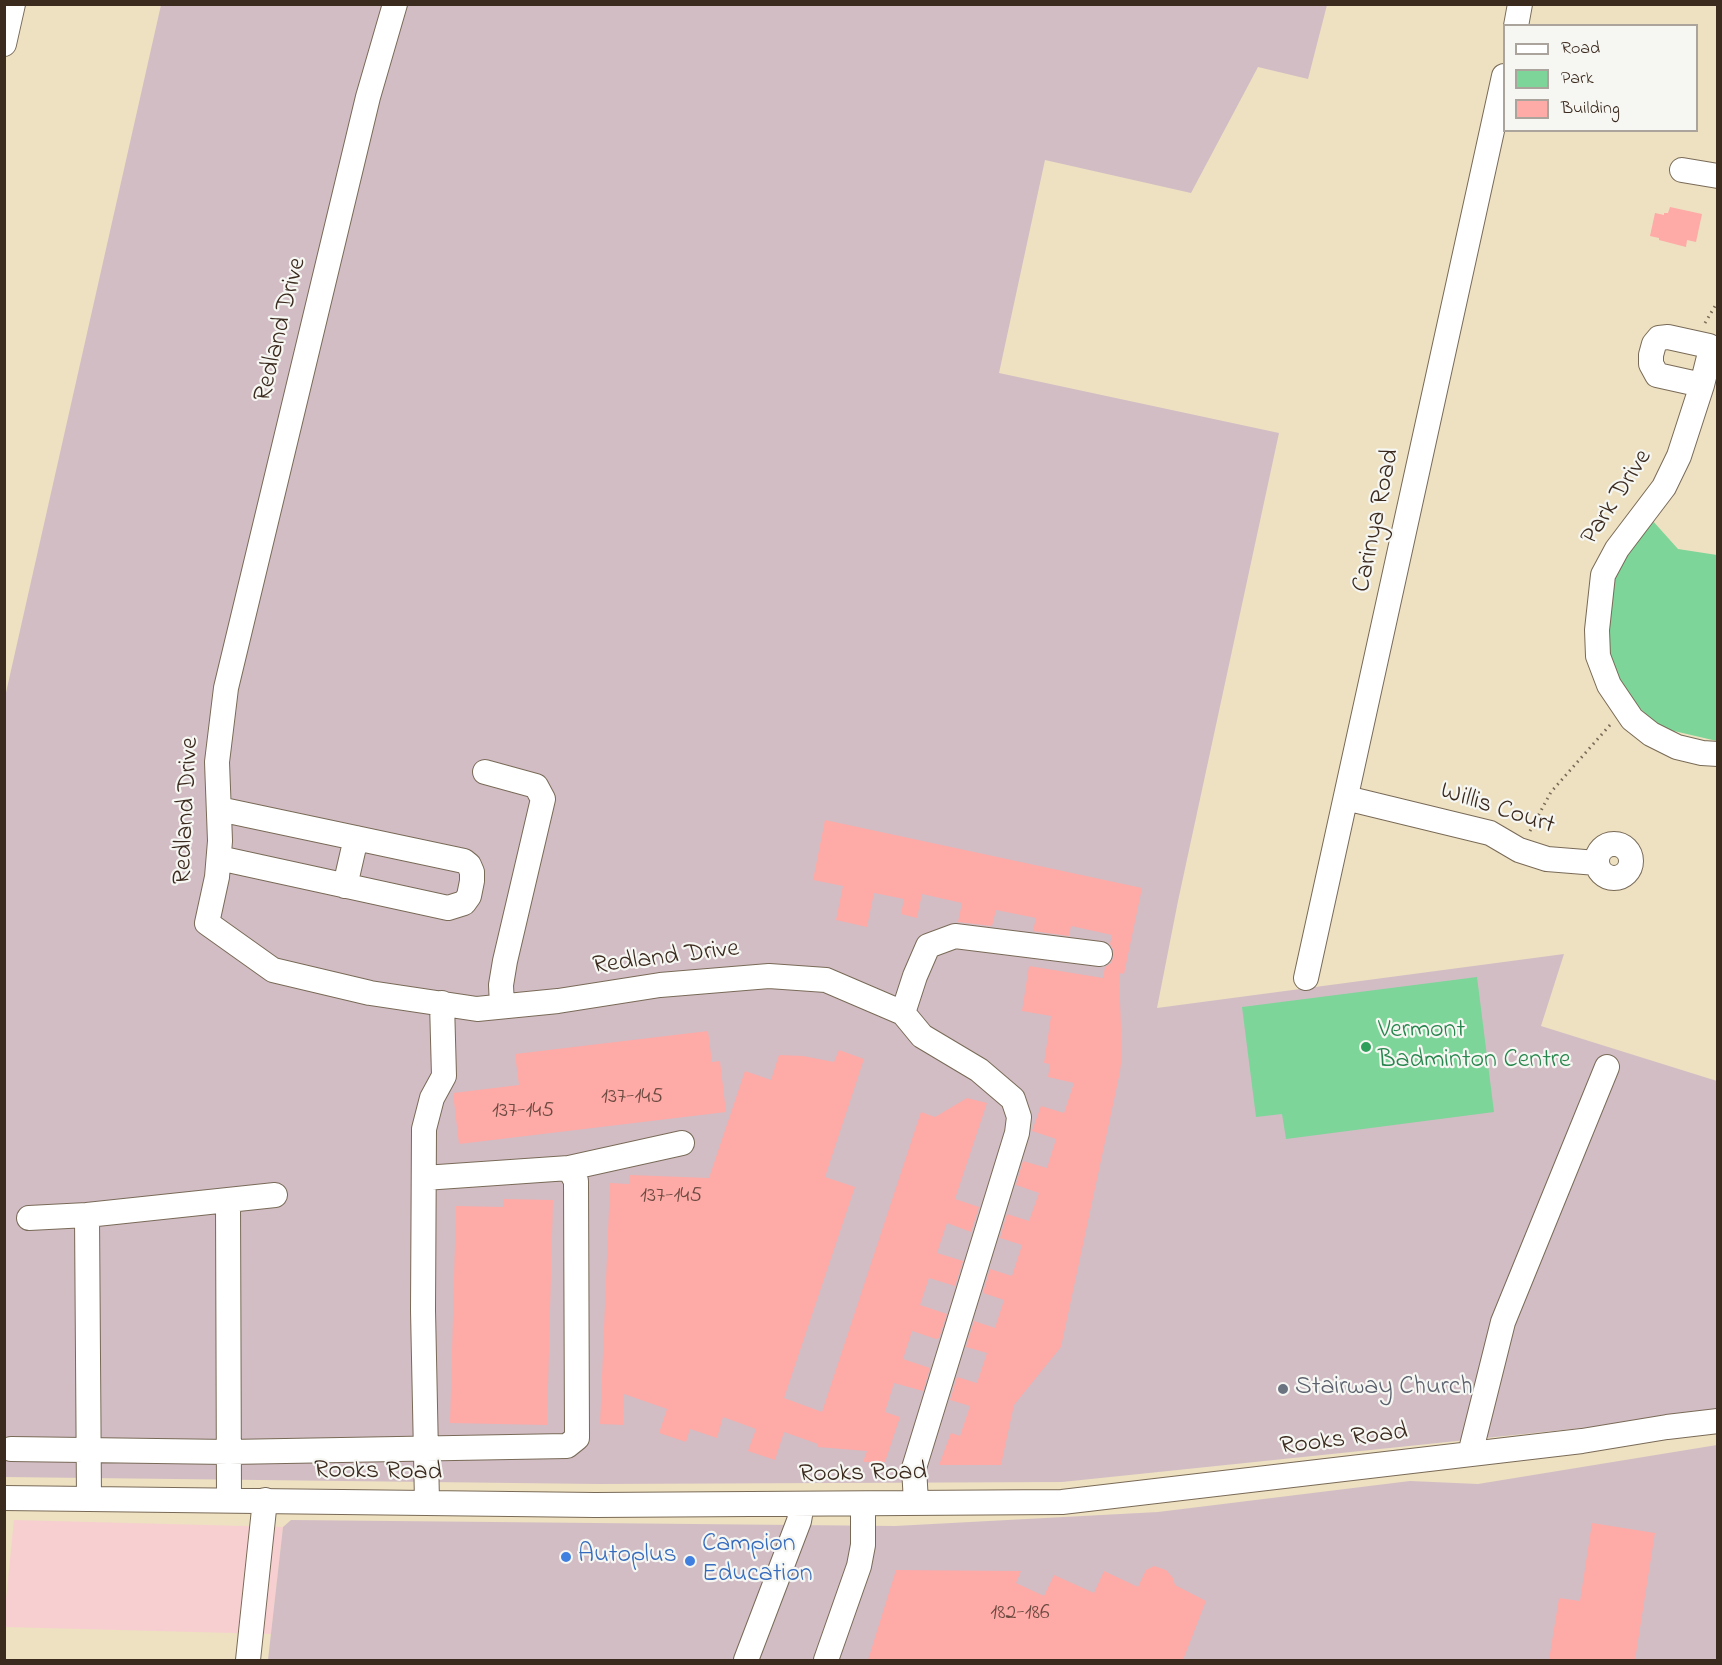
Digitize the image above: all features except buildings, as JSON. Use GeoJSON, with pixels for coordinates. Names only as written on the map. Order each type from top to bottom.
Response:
{"type":"FeatureCollection","features":[{"type":"Feature","properties":{"kind":"street"},"geometry":{"type":"LineString","coordinates":[[4,44],[14,4]]}},
{"type":"Feature","properties":{"kind":"street","name":"Redland Drive"},"geometry":{"type":"LineString","coordinates":[[395,4],[368,97],[225,688],[217,762],[219,858],[207,923],[273,970],[370,993],[477,1009],[558,1001],[660,985],[769,975],[826,981],[903,1013],[922,1036],[988,1077],[1013,1099],[1019,1117],[1010,1161],[914,1468],[916,1502]]}},
{"type":"Feature","properties":{"kind":"street"},"geometry":{"type":"LineString","coordinates":[[1516,24],[1520,4]]}},
{"type":"Feature","properties":{"kind":"street","name":"Carinya Road"},"geometry":{"type":"LineString","coordinates":[[1306,978],[1503,81]]}},
{"type":"Feature","properties":{"kind":"street"},"geometry":{"type":"LineString","coordinates":[[1682,170],[1718,176]]}},
{"type":"Feature","properties":{"kind":"street","name":"Park Drive"},"geometry":{"type":"LineString","coordinates":[[1702,385],[1679,456],[1664,487],[1617,549],[1603,575],[1596,630],[1598,656],[1609,685],[1632,719],[1663,741],[1702,753],[1718,754]]}},
{"type":"Feature","properties":{"kind":"street"},"geometry":{"type":"LineString","coordinates":[[485,772],[536,786],[543,799],[505,961],[501,985],[502,1006]]}},
{"type":"Feature","properties":{"kind":"street","name":"Willis Court"},"geometry":{"type":"LineString","coordinates":[[1346,798],[1490,833],[1519,850],[1547,859],[1597,863]]}},
{"type":"Feature","properties":{"kind":"street"},"geometry":{"type":"LineString","coordinates":[[219,809],[464,861],[472,872],[469,896],[464,903],[448,908],[219,858]]}},
{"type":"Feature","properties":{"kind":"street"},"geometry":{"type":"LineString","coordinates":[[345,886],[356,838]]}},
{"type":"Feature","properties":{"kind":"street"},"geometry":{"type":"LineString","coordinates":[[903,1013],[928,946],[955,936],[1100,954]]}},
{"type":"Feature","properties":{"kind":"street"},"geometry":{"type":"LineString","coordinates":[[427,1503],[423,1310],[424,1129],[432,1098],[444,1076],[442,1003]]}},
{"type":"Feature","properties":{"kind":"street"},"geometry":{"type":"LineString","coordinates":[[1470,1454],[1503,1322],[1607,1066]]}},
{"type":"Feature","properties":{"kind":"street"},"geometry":{"type":"LineString","coordinates":[[424,1178],[569,1168],[682,1143]]}},
{"type":"Feature","properties":{"kind":"street"},"geometry":{"type":"LineString","coordinates":[[11,1449],[229,1452],[567,1446],[576,1438],[576,1181],[569,1168]]}},
{"type":"Feature","properties":{"kind":"street"},"geometry":{"type":"LineString","coordinates":[[29,1218],[87,1215],[275,1195]]}},
{"type":"Feature","properties":{"kind":"street"},"geometry":{"type":"LineString","coordinates":[[228,1200],[229,1500]]}},
{"type":"Feature","properties":{"kind":"street"},"geometry":{"type":"LineString","coordinates":[[87,1215],[88,1499]]}},
{"type":"Feature","properties":{"kind":"street","name":"Rooks Road"},"geometry":{"type":"LineString","coordinates":[[4,1498],[595,1505],[1062,1502],[1582,1441],[1718,1421]]}},
{"type":"Feature","properties":{"kind":"street"},"geometry":{"type":"LineString","coordinates":[[248,1660],[265,1500]]}},
{"type":"Feature","properties":{"kind":"street"},"geometry":{"type":"LineString","coordinates":[[746,1660],[799,1521],[802,1504]]}},
{"type":"Feature","properties":{"kind":"street"},"geometry":{"type":"LineString","coordinates":[[826,1660],[859,1566],[863,1545],[863,1504]]}},
{"type":"Feature","properties":{"kind":"path"},"geometry":{"type":"LineString","coordinates":[[1519,850],[1551,792],[1624,710]]}},
{"type":"Feature","properties":{"kind":"shaded area"},"geometry":{"type":"Polygon","coordinates":[[[161,5],[1327,5],[1308,79],[1258,67],[1191,193],[1045,160],[999,373],[1279,433],[1157,1008],[1564,954],[1541,1026],[1717,1081],[1717,1414],[1062,1482],[599,1484],[5,1477],[5,697],[161,5]]]}},
{"type":"Feature","properties":{"kind":"shaded area"},"geometry":{"type":"Polygon","coordinates":[[[1717,1445],[1717,1660],[268,1660],[283,1527],[291,1520],[895,1526],[1158,1512],[1410,1481],[1478,1484],[1717,1445]]]}},
{"type":"Feature","properties":{"kind":"shaded area"},"geometry":{"type":"Polygon","coordinates":[[[14,1520],[283,1527],[271,1634],[5,1627],[14,1520]]]}},
{"type":"Feature","properties":{"kind":"green space"},"geometry":{"type":"Polygon","coordinates":[[[1652,520],[1678,549],[1717,555],[1717,741],[1661,728],[1616,686],[1601,641],[1616,571],[1652,520]]]}},
{"type":"Feature","properties":{"kind":"green space","name":"Vermont Badminton Centre"},"geometry":{"type":"Polygon","coordinates":[[[1477,977],[1494,1112],[1286,1139],[1282,1114],[1256,1117],[1242,1007],[1477,977]]]}},
{"type":"Feature","properties":{"kind":"place","name":"Vermont Badminton Centre"},"geometry":{"type":"Point","coordinates":[1366,1047]}},
{"type":"Feature","properties":{"kind":"place","name":"Stairway Church"},"geometry":{"type":"Point","coordinates":[1283,1389]}},
{"type":"Feature","properties":{"kind":"place","name":"Autoplus"},"geometry":{"type":"Point","coordinates":[566,1557]}},
{"type":"Feature","properties":{"kind":"place","name":"Campion Education"},"geometry":{"type":"Point","coordinates":[690,1561]}}]}
